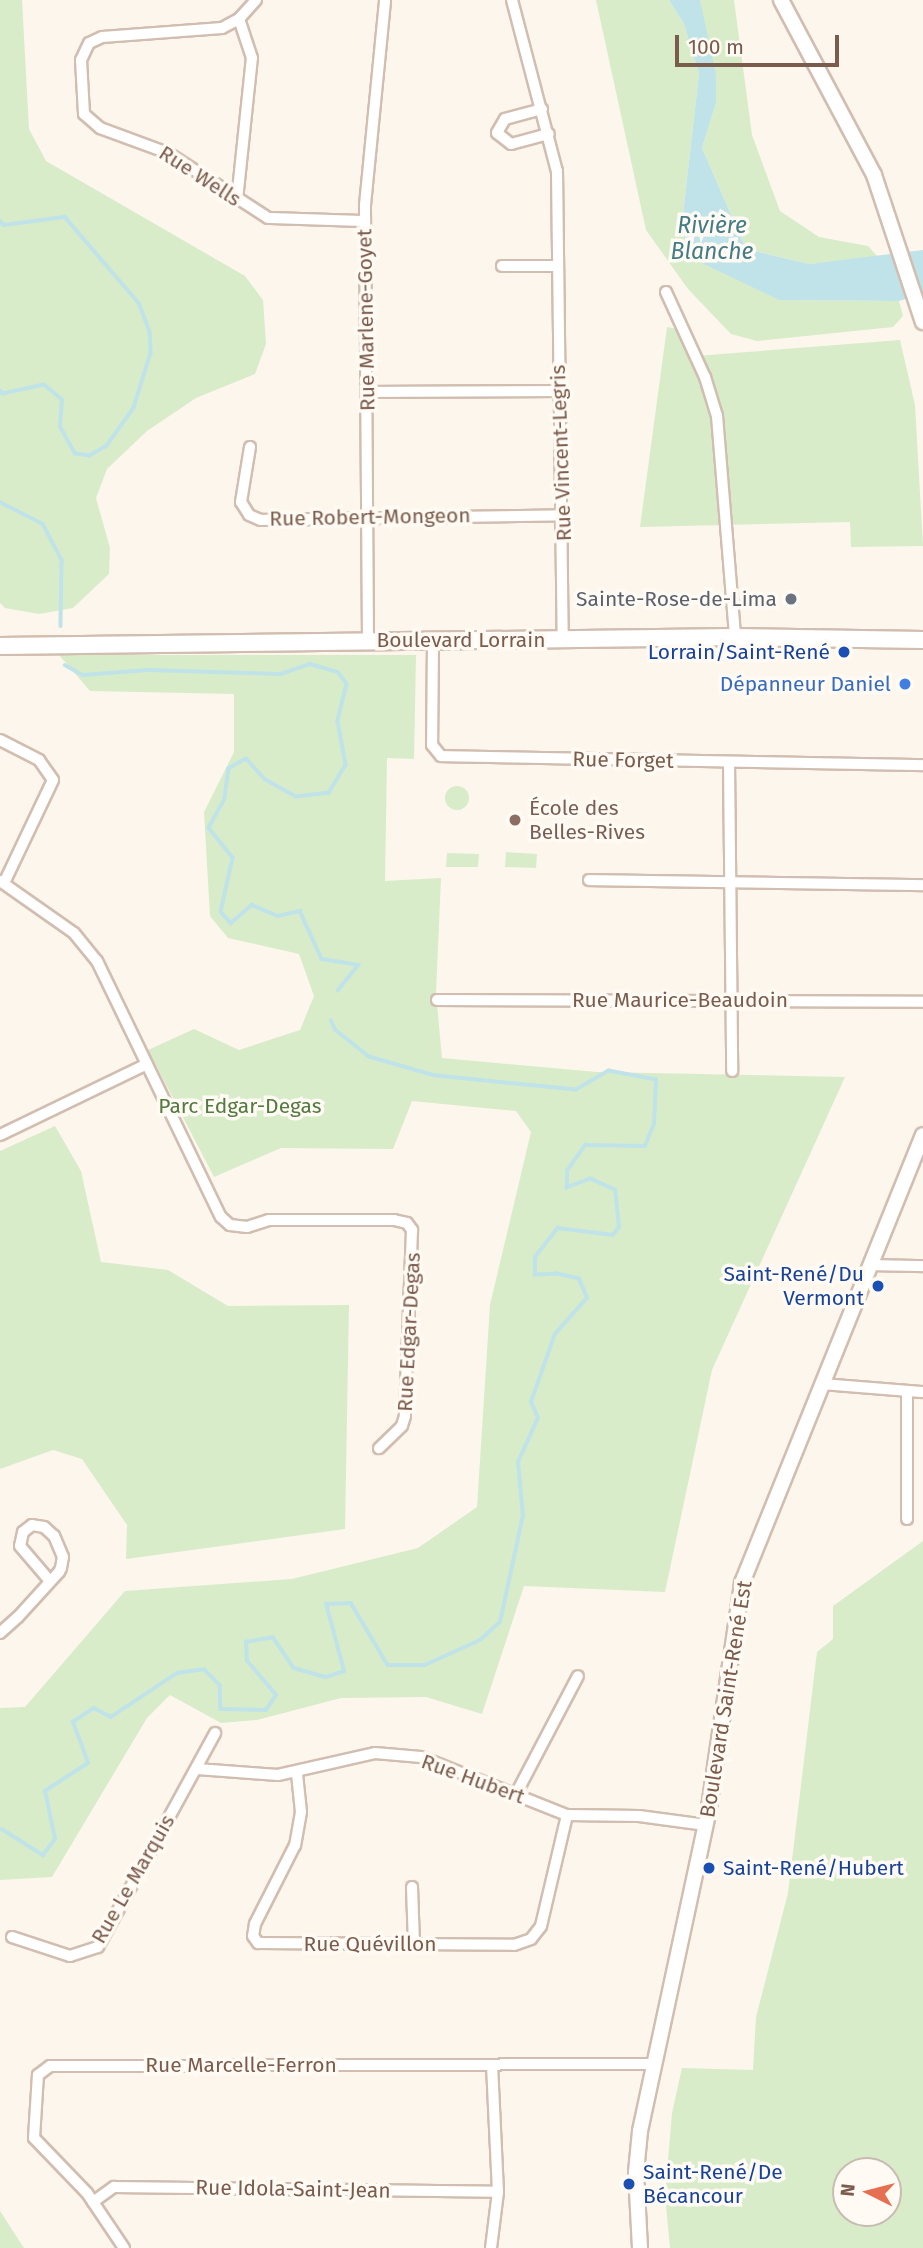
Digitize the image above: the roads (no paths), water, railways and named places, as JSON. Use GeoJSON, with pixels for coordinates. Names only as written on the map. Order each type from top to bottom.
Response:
{"type":"FeatureCollection","features":[{"type":"Feature","properties":{"kind":"main road","name":"Boulevard Lorrain"},"geometry":{"type":"LineString","coordinates":[[0,646],[736,637],[923,640]]}},
{"type":"Feature","properties":{"kind":"street","name":"Rue Wells"},"geometry":{"type":"LineString","coordinates":[[257,0],[239,19],[222,28],[102,37],[85,48],[81,60],[84,114],[93,125],[157,148],[237,200],[277,221],[365,221]]}},
{"type":"Feature","properties":{"kind":"street","name":"Rue Marlene-Goyet"},"geometry":{"type":"LineString","coordinates":[[368,640],[365,221],[385,0]]}},
{"type":"Feature","properties":{"kind":"street","name":"Rue Vincent-Legris"},"geometry":{"type":"LineString","coordinates":[[512,0],[549,134],[556,171],[558,391],[564,515],[563,640]]}},
{"type":"Feature","properties":{"kind":"street"},"geometry":{"type":"LineString","coordinates":[[781,0],[861,148],[896,236],[923,322]]}},
{"type":"Feature","properties":{"kind":"street"},"geometry":{"type":"LineString","coordinates":[[237,200],[252,58],[239,19]]}},
{"type":"Feature","properties":{"kind":"street"},"geometry":{"type":"LineString","coordinates":[[542,109],[505,120],[497,133],[511,144],[549,134]]}},
{"type":"Feature","properties":{"kind":"street"},"geometry":{"type":"LineString","coordinates":[[502,266],[557,266]]}},
{"type":"Feature","properties":{"kind":"street"},"geometry":{"type":"LineString","coordinates":[[666,292],[705,377],[717,416],[736,637]]}},
{"type":"Feature","properties":{"kind":"street"},"geometry":{"type":"LineString","coordinates":[[366,392],[558,391]]}},
{"type":"Feature","properties":{"kind":"street","name":"Rue Robert-Mongeon"},"geometry":{"type":"LineString","coordinates":[[250,447],[241,484],[241,502],[248,515],[273,521],[369,516],[564,515]]}},
{"type":"Feature","properties":{"kind":"street","name":"Rue Forget"},"geometry":{"type":"LineString","coordinates":[[433,640],[432,745],[441,756],[923,765]]}},
{"type":"Feature","properties":{"kind":"street"},"geometry":{"type":"LineString","coordinates":[[0,740],[39,760],[53,780],[2,882]]}},
{"type":"Feature","properties":{"kind":"street"},"geometry":{"type":"LineString","coordinates":[[729,762],[732,1071]]}},
{"type":"Feature","properties":{"kind":"street"},"geometry":{"type":"LineString","coordinates":[[589,880],[923,885]]}},
{"type":"Feature","properties":{"kind":"street","name":"Rue Edgar-Degas"},"geometry":{"type":"LineString","coordinates":[[2,882],[74,933],[97,961],[220,1217],[230,1225],[247,1227],[270,1220],[394,1220],[407,1223],[412,1230],[405,1416],[379,1448]]}},
{"type":"Feature","properties":{"kind":"street","name":"Rue Maurice-Beaudoin"},"geometry":{"type":"LineString","coordinates":[[437,1000],[732,999],[923,1002]]}},
{"type":"Feature","properties":{"kind":"street"},"geometry":{"type":"LineString","coordinates":[[0,1135],[147,1064]]}},
{"type":"Feature","properties":{"kind":"street","name":"Boulevard Saint-René Est"},"geometry":{"type":"LineString","coordinates":[[640,2248],[636,2172],[654,2064],[706,1825],[742,1584],[821,1384],[874,1265],[923,1135]]}},
{"type":"Feature","properties":{"kind":"street"},"geometry":{"type":"LineString","coordinates":[[874,1265],[923,1266]]}},
{"type":"Feature","properties":{"kind":"street"},"geometry":{"type":"LineString","coordinates":[[821,1384],[907,1394],[923,1392]]}},
{"type":"Feature","properties":{"kind":"street"},"geometry":{"type":"LineString","coordinates":[[907,1394],[907,1519]]}},
{"type":"Feature","properties":{"kind":"street"},"geometry":{"type":"LineString","coordinates":[[0,1633],[50,1581],[63,1557],[48,1530],[32,1525],[23,1532],[20,1546],[50,1581]]}},
{"type":"Feature","properties":{"kind":"street"},"geometry":{"type":"LineString","coordinates":[[516,1794],[578,1676]]}},
{"type":"Feature","properties":{"kind":"street","name":"Rue Le Marquis"},"geometry":{"type":"LineString","coordinates":[[12,1937],[70,1956],[98,1947],[215,1733]]}},
{"type":"Feature","properties":{"kind":"street","name":"Rue Hubert"},"geometry":{"type":"LineString","coordinates":[[197,1769],[298,1774],[375,1753],[421,1757],[566,1815],[639,1816],[706,1825]]}},
{"type":"Feature","properties":{"kind":"street","name":"Rue Quévillon"},"geometry":{"type":"LineString","coordinates":[[298,1774],[301,1812],[295,1845],[255,1924],[253,1936],[258,1942],[274,1945],[414,1942],[514,1945],[531,1938],[541,1926],[566,1815]]}},
{"type":"Feature","properties":{"kind":"street"},"geometry":{"type":"LineString","coordinates":[[412,1887],[414,1942]]}},
{"type":"Feature","properties":{"kind":"street","name":"Rue Marcelle-Ferron"},"geometry":{"type":"LineString","coordinates":[[124,2248],[93,2202],[34,2138],[38,2074],[50,2066],[654,2064]]}},
{"type":"Feature","properties":{"kind":"street"},"geometry":{"type":"LineString","coordinates":[[491,2248],[498,2192],[492,2065]]}},
{"type":"Feature","properties":{"kind":"street","name":"Rue Idola-Saint-Jean"},"geometry":{"type":"LineString","coordinates":[[93,2202],[114,2187],[498,2192]]}},
{"type":"Feature","properties":{"kind":"water","name":"Rivière Blanche"},"geometry":{"type":"Polygon","coordinates":[[[669,0],[700,0],[716,75],[716,103],[702,148],[746,249],[809,264],[923,250],[923,294],[899,301],[779,300],[687,256],[682,223],[699,73],[684,24],[669,0]]]}},
{"type":"Feature","properties":{"kind":"waterway"},"geometry":{"type":"LineString","coordinates":[[0,221],[4,225],[65,217],[139,303],[150,331],[151,353],[134,408],[107,446],[90,456],[75,454],[60,427],[62,400],[44,385],[3,394],[0,391]]}},
{"type":"Feature","properties":{"kind":"waterway"},"geometry":{"type":"LineString","coordinates":[[0,502],[43,524],[62,560],[61,626]]}},
{"type":"Feature","properties":{"kind":"waterway"},"geometry":{"type":"LineString","coordinates":[[65,665],[83,675],[147,670],[281,674],[310,664],[338,672],[347,684],[338,721],[346,765],[329,793],[296,797],[265,780],[246,759],[229,769],[225,799],[209,828],[233,858],[221,912],[231,923],[252,905],[278,916],[300,911],[322,959],[359,965],[338,991]]}},
{"type":"Feature","properties":{"kind":"waterway"},"geometry":{"type":"LineString","coordinates":[[2,1829],[43,1855],[55,1839],[45,1791],[88,1763],[73,1722],[94,1708],[111,1717],[177,1673],[204,1669],[220,1685],[221,1709],[266,1710],[276,1695],[247,1661],[246,1642],[273,1637],[294,1668],[326,1677],[344,1671],[326,1604],[351,1603],[388,1665],[425,1665],[480,1640],[500,1622],[523,1516],[518,1462],[538,1418],[531,1402],[555,1334],[587,1298],[579,1279],[557,1274],[535,1275],[535,1257],[558,1228],[613,1235],[619,1227],[615,1190],[590,1179],[567,1188],[567,1171],[585,1145],[645,1146],[654,1124],[656,1080],[609,1071],[576,1090],[435,1076],[369,1057],[335,1030],[331,1021]]}},
{"type":"Feature","properties":{"kind":"place","name":"Sainte-Rose-de-Lima"},"geometry":{"type":"Point","coordinates":[791,599]}},
{"type":"Feature","properties":{"kind":"place","name":"Lorrain/Saint-René"},"geometry":{"type":"Point","coordinates":[844,652]}},
{"type":"Feature","properties":{"kind":"place","name":"Dépanneur Daniel"},"geometry":{"type":"Point","coordinates":[905,684]}},
{"type":"Feature","properties":{"kind":"place","name":"École des Belles-Rives"},"geometry":{"type":"Point","coordinates":[515,820]}},
{"type":"Feature","properties":{"kind":"place","name":"Saint-René/Du Vermont"},"geometry":{"type":"Point","coordinates":[878,1286]}},
{"type":"Feature","properties":{"kind":"place","name":"Saint-René/Hubert"},"geometry":{"type":"Point","coordinates":[709,1868]}},
{"type":"Feature","properties":{"kind":"place","name":"Saint-René/De Bécancour"},"geometry":{"type":"Point","coordinates":[629,2184]}},
{"type":"Feature","properties":{"kind":"park label","name":"Parc Edgar-Degas"},"geometry":{"type":"Point","coordinates":[240,1106]}}]}
